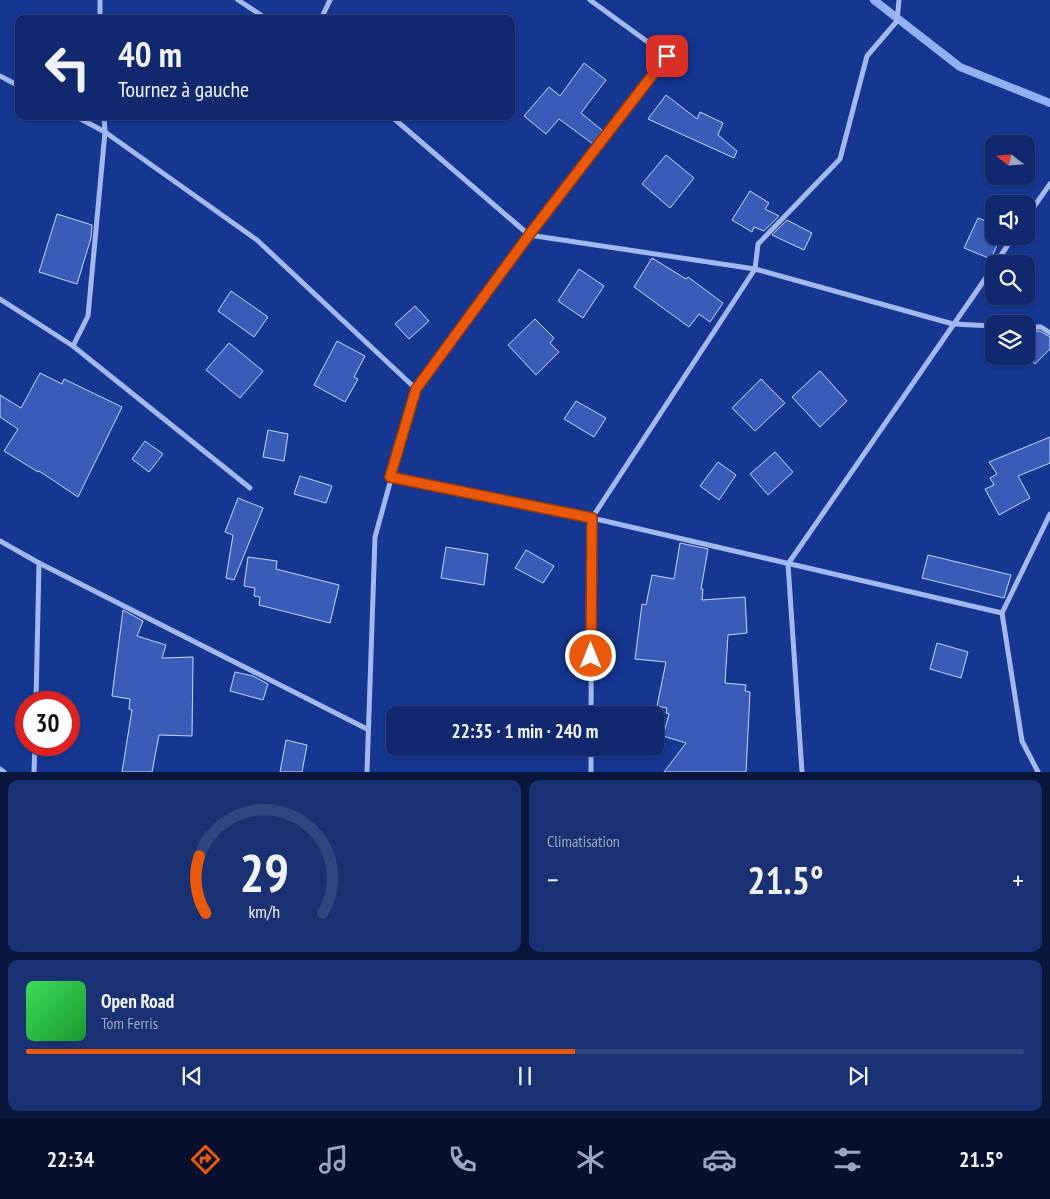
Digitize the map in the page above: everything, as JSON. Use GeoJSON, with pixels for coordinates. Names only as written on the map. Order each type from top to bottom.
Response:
{"type":"FeatureCollection","features":[{"type":"Feature","properties":{"kind":"street"},"geometry":{"type":"LineString","coordinates":[[100,0],[100,15]]}},
{"type":"Feature","properties":{"kind":"street"},"geometry":{"type":"LineString","coordinates":[[238,0],[261,15]]}},
{"type":"Feature","properties":{"kind":"street"},"geometry":{"type":"LineString","coordinates":[[323,15],[330,0]]}},
{"type":"Feature","properties":{"kind":"street"},"geometry":{"type":"LineString","coordinates":[[367,772],[367,729],[376,537],[390,477],[416,389],[529,235],[667,56],[590,0]]}},
{"type":"Feature","properties":{"kind":"street"},"geometry":{"type":"LineString","coordinates":[[591,706],[592,518],[755,269],[758,244],[840,159],[867,56],[897,21],[899,0]]}},
{"type":"Feature","properties":{"kind":"street"},"geometry":{"type":"LineString","coordinates":[[0,76],[15,84]]}},
{"type":"Feature","properties":{"kind":"street"},"geometry":{"type":"LineString","coordinates":[[83,120],[105,132],[257,240],[416,389]]}},
{"type":"Feature","properties":{"kind":"street"},"geometry":{"type":"LineString","coordinates":[[73,346],[88,316],[105,132],[104,120]]}},
{"type":"Feature","properties":{"kind":"street"},"geometry":{"type":"LineString","coordinates":[[396,120],[529,235],[755,269],[954,324],[985,326]]}},
{"type":"Feature","properties":{"kind":"street"},"geometry":{"type":"LineString","coordinates":[[1035,205],[1050,184]]}},
{"type":"Feature","properties":{"kind":"street"},"geometry":{"type":"LineString","coordinates":[[802,772],[788,564],[985,278]]}},
{"type":"Feature","properties":{"kind":"street"},"geometry":{"type":"LineString","coordinates":[[0,300],[73,346],[250,488]]}},
{"type":"Feature","properties":{"kind":"street"},"geometry":{"type":"LineString","coordinates":[[1035,327],[1041,327],[1050,333]]}},
{"type":"Feature","properties":{"kind":"street"},"geometry":{"type":"LineString","coordinates":[[390,477],[592,518],[1002,613]]}},
{"type":"Feature","properties":{"kind":"street"},"geometry":{"type":"LineString","coordinates":[[1038,772],[1022,741],[1002,613],[1050,514]]}},
{"type":"Feature","properties":{"kind":"street"},"geometry":{"type":"LineString","coordinates":[[0,541],[39,563],[367,729]]}},
{"type":"Feature","properties":{"kind":"street"},"geometry":{"type":"LineString","coordinates":[[36,691],[39,563]]}},
{"type":"Feature","properties":{"kind":"street"},"geometry":{"type":"LineString","coordinates":[[34,772],[35,756]]}},
{"type":"Feature","properties":{"kind":"street"},"geometry":{"type":"LineString","coordinates":[[591,756],[591,772]]}},
{"type":"Feature","properties":{"kind":"street"},"geometry":{"type":"LineString","coordinates":[[0,769],[4,772]]}},
{"type":"Feature","properties":{"kind":"building"},"geometry":{"type":"Polygon","coordinates":[[[584,63],[606,80],[581,113],[603,131],[593,144],[559,119],[546,134],[524,116],[549,87],[560,96],[584,63]]]}},
{"type":"Feature","properties":{"kind":"building"},"geometry":{"type":"Polygon","coordinates":[[[666,95],[697,119],[700,112],[723,123],[718,135],[737,151],[734,158],[648,119],[666,95]]]}},
{"type":"Feature","properties":{"kind":"building"},"geometry":{"type":"Polygon","coordinates":[[[666,155],[694,178],[670,208],[642,184],[666,155]]]}},
{"type":"Feature","properties":{"kind":"building"},"geometry":{"type":"Polygon","coordinates":[[[750,191],[769,203],[765,209],[779,216],[764,231],[754,227],[752,232],[732,220],[750,191]]]}},
{"type":"Feature","properties":{"kind":"building"},"geometry":{"type":"Polygon","coordinates":[[[57,214],[92,225],[91,238],[77,284],[39,272],[57,214]]]}},
{"type":"Feature","properties":{"kind":"building"},"geometry":{"type":"Polygon","coordinates":[[[978,218],[985,221],[985,245],[997,245],[993,255],[985,255],[985,257],[964,248],[978,218]]]}},
{"type":"Feature","properties":{"kind":"building"},"geometry":{"type":"Polygon","coordinates":[[[787,220],[812,233],[804,250],[772,235],[787,220]]]}},
{"type":"Feature","properties":{"kind":"building"},"geometry":{"type":"Polygon","coordinates":[[[652,258],[686,279],[688,277],[723,303],[710,322],[699,314],[689,327],[634,287],[652,258]]]}},
{"type":"Feature","properties":{"kind":"building"},"geometry":{"type":"Polygon","coordinates":[[[579,269],[604,286],[583,318],[558,301],[579,269]]]}},
{"type":"Feature","properties":{"kind":"building"},"geometry":{"type":"Polygon","coordinates":[[[231,291],[268,317],[254,337],[218,311],[231,291]]]}},
{"type":"Feature","properties":{"kind":"building"},"geometry":{"type":"Polygon","coordinates":[[[415,306],[429,321],[409,339],[395,324],[415,306]]]}},
{"type":"Feature","properties":{"kind":"building"},"geometry":{"type":"Polygon","coordinates":[[[535,319],[554,338],[550,343],[559,352],[536,375],[508,345],[535,319]]]}},
{"type":"Feature","properties":{"kind":"building"},"geometry":{"type":"Polygon","coordinates":[[[1035,331],[1040,331],[1050,337],[1050,349],[1035,364],[1035,331]]]}},
{"type":"Feature","properties":{"kind":"building"},"geometry":{"type":"Polygon","coordinates":[[[337,341],[365,356],[354,377],[358,379],[345,402],[314,385],[337,341]]]}},
{"type":"Feature","properties":{"kind":"building"},"geometry":{"type":"Polygon","coordinates":[[[229,343],[263,371],[240,398],[206,370],[229,343]]]}},
{"type":"Feature","properties":{"kind":"building"},"geometry":{"type":"Polygon","coordinates":[[[820,371],[847,401],[820,427],[792,397],[820,371]]]}},
{"type":"Feature","properties":{"kind":"building"},"geometry":{"type":"Polygon","coordinates":[[[40,373],[62,384],[64,379],[122,407],[78,497],[4,451],[18,429],[0,417],[0,395],[21,408],[40,373]]]}},
{"type":"Feature","properties":{"kind":"building"},"geometry":{"type":"Polygon","coordinates":[[[761,379],[785,403],[755,431],[732,408],[761,379]]]}},
{"type":"Feature","properties":{"kind":"building"},"geometry":{"type":"Polygon","coordinates":[[[576,401],[606,418],[594,437],[564,419],[576,401]]]}},
{"type":"Feature","properties":{"kind":"building"},"geometry":{"type":"Polygon","coordinates":[[[268,430],[288,434],[284,461],[263,457],[268,430]]]}},
{"type":"Feature","properties":{"kind":"building"},"geometry":{"type":"Polygon","coordinates":[[[1050,437],[1050,463],[1018,476],[1030,498],[999,515],[985,489],[994,485],[990,478],[997,474],[989,462],[1050,437]]]}},
{"type":"Feature","properties":{"kind":"building"},"geometry":{"type":"Polygon","coordinates":[[[145,441],[163,454],[149,472],[132,459],[145,441]]]}},
{"type":"Feature","properties":{"kind":"building"},"geometry":{"type":"Polygon","coordinates":[[[775,452],[793,472],[768,495],[750,474],[775,452]]]}},
{"type":"Feature","properties":{"kind":"building"},"geometry":{"type":"Polygon","coordinates":[[[718,462],[736,475],[719,500],[700,486],[718,462]]]}},
{"type":"Feature","properties":{"kind":"building"},"geometry":{"type":"Polygon","coordinates":[[[300,476],[332,486],[326,503],[294,494],[300,476]]]}},
{"type":"Feature","properties":{"kind":"building"},"geometry":{"type":"Polygon","coordinates":[[[238,498],[263,508],[234,580],[226,578],[233,535],[225,532],[238,498]]]}},
{"type":"Feature","properties":{"kind":"building"},"geometry":{"type":"Polygon","coordinates":[[[680,543],[708,549],[701,589],[703,589],[702,600],[745,597],[747,633],[728,635],[725,683],[746,685],[745,691],[750,692],[746,772],[664,772],[686,743],[664,736],[669,714],[666,713],[667,708],[664,706],[657,706],[666,662],[635,659],[642,604],[646,605],[652,575],[674,579],[680,543]]]}},
{"type":"Feature","properties":{"kind":"building"},"geometry":{"type":"Polygon","coordinates":[[[446,547],[488,554],[484,585],[441,578],[446,547]]]}},
{"type":"Feature","properties":{"kind":"building"},"geometry":{"type":"Polygon","coordinates":[[[526,550],[554,566],[543,583],[515,568],[526,550]]]}},
{"type":"Feature","properties":{"kind":"building"},"geometry":{"type":"Polygon","coordinates":[[[928,555],[1011,575],[1004,598],[922,578],[928,555]]]}},
{"type":"Feature","properties":{"kind":"building"},"geometry":{"type":"Polygon","coordinates":[[[248,557],[277,561],[276,569],[339,585],[330,623],[259,605],[260,597],[254,596],[255,588],[244,586],[248,557]]]}},
{"type":"Feature","properties":{"kind":"building"},"geometry":{"type":"Polygon","coordinates":[[[123,610],[143,621],[137,636],[166,645],[162,658],[193,657],[192,736],[159,735],[152,772],[122,772],[132,710],[129,709],[130,699],[112,696],[123,610]]]}},
{"type":"Feature","properties":{"kind":"building"},"geometry":{"type":"Polygon","coordinates":[[[937,643],[968,652],[961,678],[930,669],[937,643]]]}},
{"type":"Feature","properties":{"kind":"building"},"geometry":{"type":"Polygon","coordinates":[[[235,672],[253,676],[268,684],[263,700],[230,691],[235,672]]]}},
{"type":"Feature","properties":{"kind":"building"},"geometry":{"type":"Polygon","coordinates":[[[286,740],[307,745],[302,772],[280,772],[286,740]]]}},
{"type":"Feature","properties":{"kind":"waterway"},"geometry":{"type":"LineString","coordinates":[[874,0],[960,67],[1050,103]]}},
{"type":"Feature","properties":{"kind":"route"},"geometry":{"type":"LineString","coordinates":[[591,656],[592,518],[390,477],[416,389],[529,235],[667,56]]}}]}
